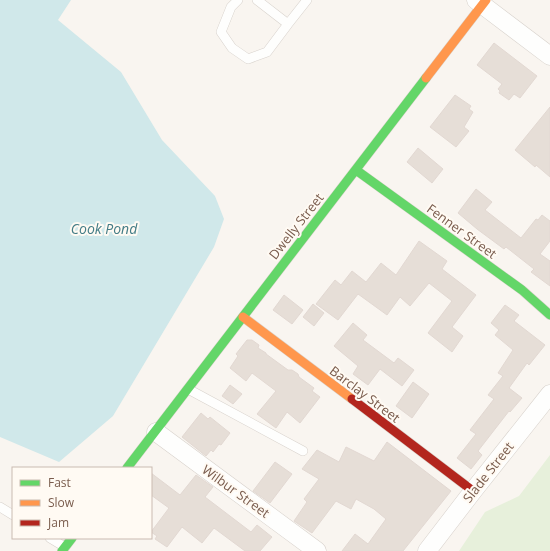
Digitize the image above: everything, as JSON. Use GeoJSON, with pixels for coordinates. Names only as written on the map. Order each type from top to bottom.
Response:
{"type":"FeatureCollection","features":[{"type":"Feature","properties":{"kind":"main road","name":"Dwelly Street"},"geometry":{"type":"LineString","coordinates":[[128,467],[356,170],[481,2]]}},
{"type":"Feature","properties":{"kind":"main road","name":"Fenner Street"},"geometry":{"type":"LineString","coordinates":[[356,170],[522,290],[550,315]]}},
{"type":"Feature","properties":{"kind":"main road","name":"Barclay Street"},"geometry":{"type":"LineString","coordinates":[[243,317],[473,491]]}},
{"type":"Feature","properties":{"kind":"main road"},"geometry":{"type":"LineString","coordinates":[[63,549],[71,539]]}},
{"type":"Feature","properties":{"kind":"street"},"geometry":{"type":"LineString","coordinates":[[481,2],[550,56]]}},
{"type":"Feature","properties":{"kind":"street","name":"Slade Street"},"geometry":{"type":"LineString","coordinates":[[427,551],[550,394]]}},
{"type":"Feature","properties":{"kind":"street","name":"Wilbur Street"},"geometry":{"type":"LineString","coordinates":[[156,432],[317,551]]}},
{"type":"Feature","properties":{"kind":"lane"},"geometry":{"type":"LineString","coordinates":[[238,0],[231,7],[221,32],[232,48],[248,59],[267,52],[307,0]]}},
{"type":"Feature","properties":{"kind":"lane"},"geometry":{"type":"LineString","coordinates":[[257,0],[288,24]]}},
{"type":"Feature","properties":{"kind":"lane"},"geometry":{"type":"LineString","coordinates":[[188,389],[303,451]]}},
{"type":"Feature","properties":{"kind":"lane"},"geometry":{"type":"LineString","coordinates":[[0,506],[12,514]]}},
{"type":"Feature","properties":{"kind":"lane"},"geometry":{"type":"LineString","coordinates":[[51,539],[63,549]]}},
{"type":"Feature","properties":{"kind":"green space"},"geometry":{"type":"Polygon","coordinates":[[[550,455],[550,551],[459,551],[485,512],[519,496],[550,455]]]}},
{"type":"Feature","properties":{"kind":"water","name":"Cook Pond"},"geometry":{"type":"Polygon","coordinates":[[[0,0],[71,0],[58,20],[121,72],[162,140],[215,196],[224,219],[214,247],[113,416],[59,462],[0,437],[0,0]]]}},
{"type":"Feature","properties":{"kind":"building"},"geometry":{"type":"Polygon","coordinates":[[[494,43],[537,76],[520,98],[514,94],[509,100],[499,93],[500,91],[498,89],[502,84],[477,65],[494,43]]]}},
{"type":"Feature","properties":{"kind":"building"},"geometry":{"type":"Polygon","coordinates":[[[455,95],[471,106],[469,109],[473,112],[464,127],[469,131],[456,147],[430,127],[455,95]]]}},
{"type":"Feature","properties":{"kind":"building"},"geometry":{"type":"Polygon","coordinates":[[[550,107],[550,177],[536,165],[535,167],[515,150],[550,107]]]}},
{"type":"Feature","properties":{"kind":"building"},"geometry":{"type":"Polygon","coordinates":[[[418,148],[443,169],[432,183],[407,162],[418,148]]]}},
{"type":"Feature","properties":{"kind":"building"},"geometry":{"type":"Polygon","coordinates":[[[476,189],[492,202],[485,210],[521,238],[536,219],[538,220],[542,215],[550,221],[550,241],[540,254],[550,261],[550,286],[531,272],[534,269],[506,247],[504,249],[458,213],[476,189]]]}},
{"type":"Feature","properties":{"kind":"building"},"geometry":{"type":"Polygon","coordinates":[[[419,241],[447,261],[442,269],[476,295],[452,327],[463,336],[452,352],[428,333],[452,301],[429,283],[410,306],[400,297],[387,315],[358,294],[338,320],[316,304],[335,280],[341,285],[352,271],[366,282],[381,263],[396,275],[419,241]]]}},
{"type":"Feature","properties":{"kind":"building"},"geometry":{"type":"Polygon","coordinates":[[[284,295],[303,310],[292,324],[273,310],[284,295]]]}},
{"type":"Feature","properties":{"kind":"building"},"geometry":{"type":"Polygon","coordinates":[[[313,304],[324,313],[314,326],[303,317],[313,304]]]}},
{"type":"Feature","properties":{"kind":"building"},"geometry":{"type":"Polygon","coordinates":[[[505,305],[519,315],[514,321],[545,345],[529,365],[527,363],[509,388],[522,398],[510,412],[509,411],[478,451],[482,455],[471,469],[457,458],[476,434],[470,430],[494,399],[488,395],[503,376],[498,373],[513,350],[495,335],[499,330],[491,323],[505,305]]]}},
{"type":"Feature","properties":{"kind":"building"},"geometry":{"type":"Polygon","coordinates":[[[353,323],[367,335],[363,340],[394,363],[398,358],[414,370],[402,386],[380,369],[368,385],[353,374],[358,366],[334,346],[353,323]]]}},
{"type":"Feature","properties":{"kind":"building"},"geometry":{"type":"Polygon","coordinates":[[[247,340],[252,340],[259,345],[258,348],[266,354],[288,370],[292,370],[298,374],[299,377],[314,388],[312,391],[320,397],[300,423],[287,412],[276,428],[257,414],[276,391],[252,373],[246,381],[230,368],[238,356],[236,354],[247,340]]]}},
{"type":"Feature","properties":{"kind":"building"},"geometry":{"type":"Polygon","coordinates":[[[413,382],[429,394],[412,418],[396,406],[413,382]]]}},
{"type":"Feature","properties":{"kind":"building"},"geometry":{"type":"Polygon","coordinates":[[[230,385],[242,394],[233,404],[222,396],[230,385]]]}},
{"type":"Feature","properties":{"kind":"building"},"geometry":{"type":"Polygon","coordinates":[[[201,413],[208,419],[210,417],[230,433],[221,445],[219,444],[213,452],[211,450],[206,456],[182,437],[201,413]]]}},
{"type":"Feature","properties":{"kind":"building"},"geometry":{"type":"Polygon","coordinates":[[[387,442],[451,491],[403,551],[342,551],[355,534],[368,544],[386,519],[374,509],[356,499],[351,509],[336,501],[312,533],[294,521],[307,502],[304,499],[319,479],[302,469],[317,450],[339,462],[346,447],[374,461],[387,442]]]}},
{"type":"Feature","properties":{"kind":"building"},"geometry":{"type":"Polygon","coordinates":[[[275,462],[292,474],[270,503],[253,491],[275,462]]]}},
{"type":"Feature","properties":{"kind":"building"},"geometry":{"type":"Polygon","coordinates":[[[152,474],[180,495],[196,475],[213,487],[205,497],[251,532],[257,525],[272,537],[260,551],[245,551],[214,528],[202,543],[182,527],[167,547],[155,539],[157,536],[152,533],[152,531],[169,508],[152,496],[152,474]]]}},
{"type":"Feature","properties":{"kind":"traffic: fast"},"geometry":{"type":"LineString","coordinates":[[128,467],[426,78]]}},
{"type":"Feature","properties":{"kind":"traffic: fast"},"geometry":{"type":"LineString","coordinates":[[356,170],[522,290],[550,315]]}},
{"type":"Feature","properties":{"kind":"traffic: fast"},"geometry":{"type":"LineString","coordinates":[[62,551],[71,539]]}},
{"type":"Feature","properties":{"kind":"traffic: slow"},"geometry":{"type":"LineString","coordinates":[[426,78],[486,0]]}},
{"type":"Feature","properties":{"kind":"traffic: slow"},"geometry":{"type":"LineString","coordinates":[[243,317],[352,399]]}},
{"type":"Feature","properties":{"kind":"traffic: jam"},"geometry":{"type":"LineString","coordinates":[[352,399],[473,491]]}}]}
